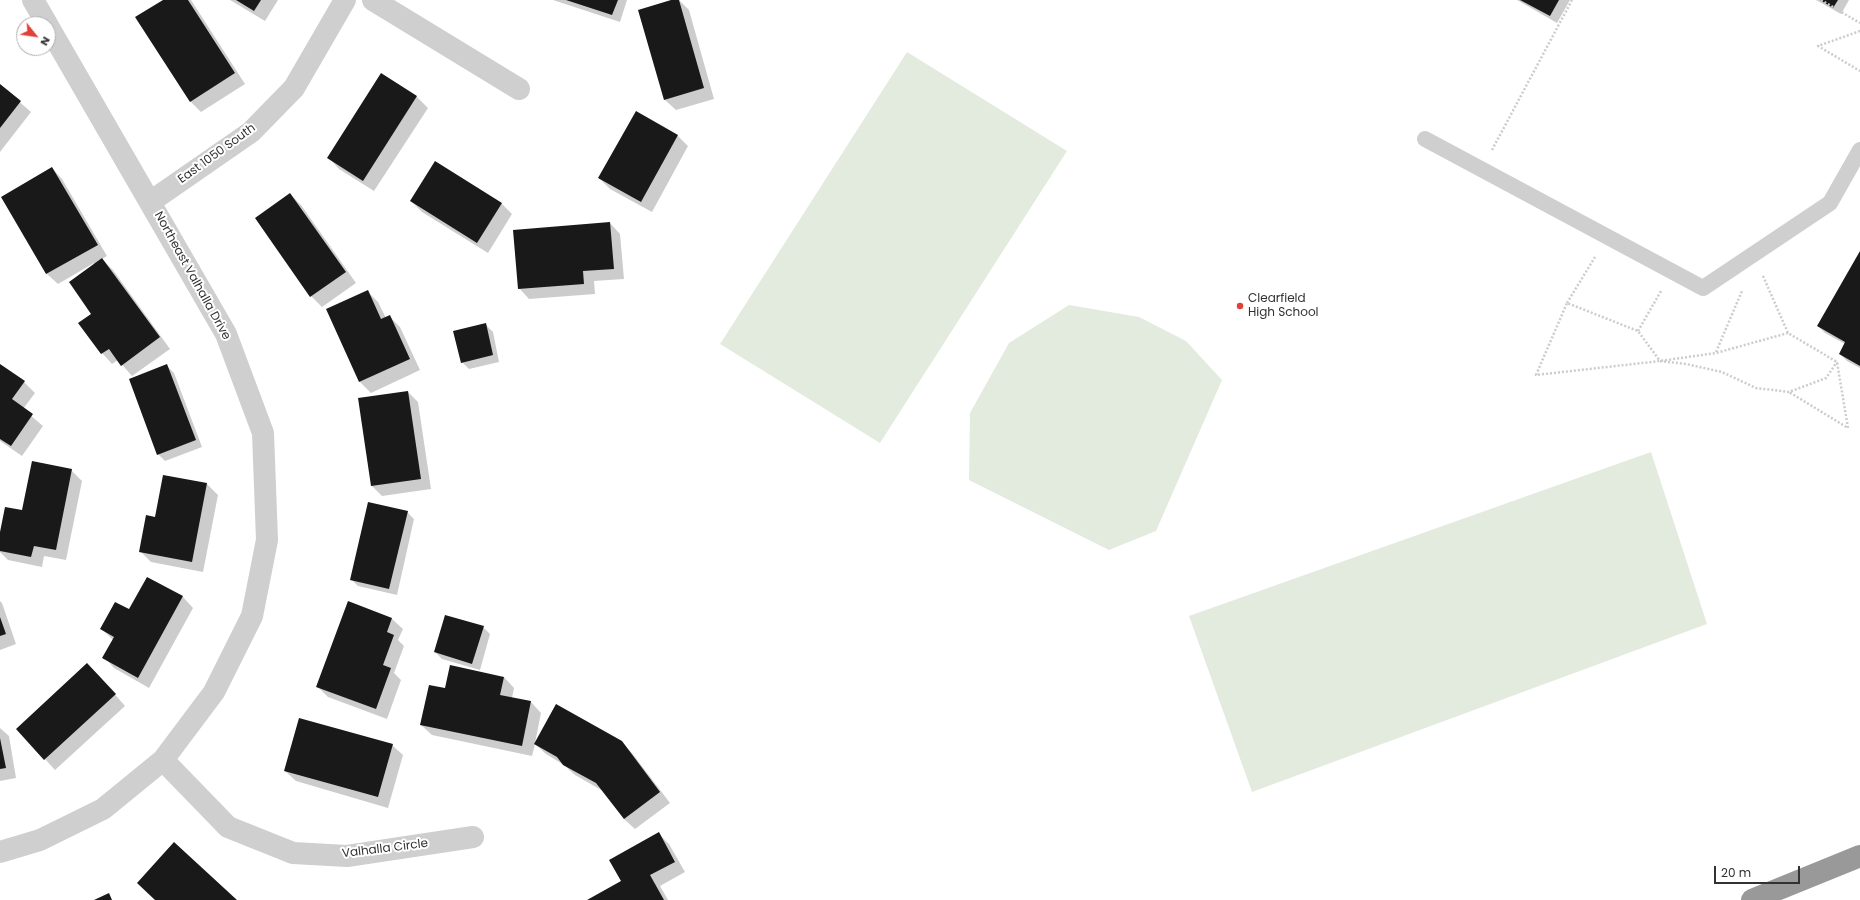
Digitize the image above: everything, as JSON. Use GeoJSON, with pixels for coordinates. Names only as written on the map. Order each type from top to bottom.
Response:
{"type":"FeatureCollection","features":[{"type":"Feature","properties":{"kind":"highway"},"geometry":{"type":"LineString","coordinates":[[1752,900],[1860,856]]}},
{"type":"Feature","properties":{"kind":"street","name":"Northeast Valhalla Drive"},"geometry":{"type":"LineString","coordinates":[[33,0],[42,16]]}},
{"type":"Feature","properties":{"kind":"street","name":"East 1050 South"},"geometry":{"type":"LineString","coordinates":[[150,202],[251,132],[294,88],[345,0]]}},
{"type":"Feature","properties":{"kind":"street"},"geometry":{"type":"LineString","coordinates":[[373,0],[519,89]]}},
{"type":"Feature","properties":{"kind":"street","name":"Northeast Valhalla Drive"},"geometry":{"type":"LineString","coordinates":[[0,852],[40,840],[104,808],[163,760],[214,692],[252,616],[267,540],[263,433],[226,334],[56,40]]}},
{"type":"Feature","properties":{"kind":"street","name":"Valhalla Circle"},"geometry":{"type":"LineString","coordinates":[[163,760],[228,827],[293,853],[347,856],[473,837]]}},
{"type":"Feature","properties":{"kind":"lane"},"geometry":{"type":"LineString","coordinates":[[1425,139],[1703,288],[1830,203],[1860,150]]}},
{"type":"Feature","properties":{"kind":"path"},"geometry":{"type":"LineString","coordinates":[[1491,152],[1572,0]]}},
{"type":"Feature","properties":{"kind":"path"},"geometry":{"type":"LineString","coordinates":[[1821,0],[1860,23]]}},
{"type":"Feature","properties":{"kind":"path"},"geometry":{"type":"LineString","coordinates":[[1860,31],[1818,46],[1860,71]]}},
{"type":"Feature","properties":{"kind":"path"},"geometry":{"type":"LineString","coordinates":[[1598,252],[1567,303],[1536,375],[1716,353],[1788,333]]}},
{"type":"Feature","properties":{"kind":"path"},"geometry":{"type":"LineString","coordinates":[[1567,303],[1638,331],[1660,361],[1686,364],[1722,372],[1756,388],[1789,392],[1848,428],[1837,362],[1788,333],[1761,272]]}},
{"type":"Feature","properties":{"kind":"path"},"geometry":{"type":"LineString","coordinates":[[1638,331],[1664,286]]}},
{"type":"Feature","properties":{"kind":"path"},"geometry":{"type":"LineString","coordinates":[[1716,353],[1743,288]]}},
{"type":"Feature","properties":{"kind":"path"},"geometry":{"type":"LineString","coordinates":[[1789,392],[1826,378],[1837,362]]}},
{"type":"Feature","properties":{"kind":"shaded area"},"geometry":{"type":"Polygon","coordinates":[[[907,52],[1067,151],[880,443],[720,344],[907,52]]]}},
{"type":"Feature","properties":{"kind":"shaded area"},"geometry":{"type":"Polygon","coordinates":[[[1069,305],[1139,317],[1186,341],[1222,380],[1156,531],[1109,550],[969,480],[970,413],[1009,343],[1069,305]]]}},
{"type":"Feature","properties":{"kind":"shaded area"},"geometry":{"type":"Polygon","coordinates":[[[1651,452],[1707,624],[1252,792],[1189,616],[1651,452]]]}},
{"type":"Feature","properties":{"kind":"building"},"geometry":{"type":"Polygon","coordinates":[[[163,0],[188,0],[235,73],[190,102],[135,17],[163,0]]]}},
{"type":"Feature","properties":{"kind":"building"},"geometry":{"type":"Polygon","coordinates":[[[236,0],[261,0],[254,11],[236,0]]]}},
{"type":"Feature","properties":{"kind":"building"},"geometry":{"type":"Polygon","coordinates":[[[566,0],[618,0],[612,15],[566,0]]]}},
{"type":"Feature","properties":{"kind":"building"},"geometry":{"type":"Polygon","coordinates":[[[671,0],[679,0],[704,88],[664,100],[638,10],[671,0]]]}},
{"type":"Feature","properties":{"kind":"building"},"geometry":{"type":"Polygon","coordinates":[[[1520,0],[1559,0],[1550,16],[1520,0]]]}},
{"type":"Feature","properties":{"kind":"building"},"geometry":{"type":"Polygon","coordinates":[[[1820,0],[1838,0],[1833,8],[1820,0]]]}},
{"type":"Feature","properties":{"kind":"building"},"geometry":{"type":"Polygon","coordinates":[[[381,73],[417,96],[363,181],[327,158],[381,73]]]}},
{"type":"Feature","properties":{"kind":"building"},"geometry":{"type":"Polygon","coordinates":[[[0,84],[21,101],[0,128],[0,84]]]}},
{"type":"Feature","properties":{"kind":"building"},"geometry":{"type":"Polygon","coordinates":[[[636,111],[678,135],[641,202],[598,178],[636,111]]]}},
{"type":"Feature","properties":{"kind":"building"},"geometry":{"type":"Polygon","coordinates":[[[435,161],[502,203],[477,243],[410,201],[435,161]]]}},
{"type":"Feature","properties":{"kind":"building"},"geometry":{"type":"Polygon","coordinates":[[[52,167],[98,245],[46,274],[1,197],[52,167]]]}},
{"type":"Feature","properties":{"kind":"building"},"geometry":{"type":"Polygon","coordinates":[[[290,193],[346,272],[310,297],[255,218],[290,193]]]}},
{"type":"Feature","properties":{"kind":"building"},"geometry":{"type":"Polygon","coordinates":[[[610,222],[614,269],[583,271],[584,284],[518,289],[513,230],[610,222]]]}},
{"type":"Feature","properties":{"kind":"building"},"geometry":{"type":"Polygon","coordinates":[[[1860,251],[1860,366],[1839,354],[1845,342],[1817,326],[1860,251]]]}},
{"type":"Feature","properties":{"kind":"building"},"geometry":{"type":"Polygon","coordinates":[[[102,258],[160,337],[121,366],[109,349],[101,354],[78,323],[91,314],[69,282],[102,258]]]}},
{"type":"Feature","properties":{"kind":"building"},"geometry":{"type":"Polygon","coordinates":[[[368,290],[381,319],[390,315],[410,359],[359,382],[326,309],[368,290]]]}},
{"type":"Feature","properties":{"kind":"building"},"geometry":{"type":"Polygon","coordinates":[[[486,323],[493,355],[461,363],[453,331],[486,323]]]}},
{"type":"Feature","properties":{"kind":"building"},"geometry":{"type":"Polygon","coordinates":[[[0,364],[25,381],[12,399],[33,414],[11,446],[0,439],[0,364]]]}},
{"type":"Feature","properties":{"kind":"building"},"geometry":{"type":"Polygon","coordinates":[[[167,364],[196,440],[157,455],[129,379],[167,364]]]}},
{"type":"Feature","properties":{"kind":"building"},"geometry":{"type":"Polygon","coordinates":[[[408,391],[421,479],[371,486],[358,398],[408,391]]]}},
{"type":"Feature","properties":{"kind":"building"},"geometry":{"type":"Polygon","coordinates":[[[32,461],[72,469],[56,550],[34,546],[31,557],[0,551],[0,532],[5,507],[22,510],[32,461]]]}},
{"type":"Feature","properties":{"kind":"building"},"geometry":{"type":"Polygon","coordinates":[[[163,475],[207,483],[192,562],[139,552],[146,515],[155,517],[163,475]]]}},
{"type":"Feature","properties":{"kind":"building"},"geometry":{"type":"Polygon","coordinates":[[[368,502],[408,511],[389,589],[350,580],[368,502]]]}},
{"type":"Feature","properties":{"kind":"building"},"geometry":{"type":"Polygon","coordinates":[[[147,577],[183,596],[138,678],[102,658],[114,637],[100,629],[115,602],[129,609],[147,577]]]}},
{"type":"Feature","properties":{"kind":"building"},"geometry":{"type":"Polygon","coordinates":[[[348,601],[392,618],[387,632],[394,635],[383,665],[391,668],[376,709],[316,687],[348,601]]]}},
{"type":"Feature","properties":{"kind":"building"},"geometry":{"type":"Polygon","coordinates":[[[445,615],[484,626],[472,664],[434,652],[445,615]]]}},
{"type":"Feature","properties":{"kind":"building"},"geometry":{"type":"Polygon","coordinates":[[[0,617],[6,634],[0,636],[0,617]]]}},
{"type":"Feature","properties":{"kind":"building"},"geometry":{"type":"Polygon","coordinates":[[[87,663],[116,694],[44,760],[16,729],[87,663]]]}},
{"type":"Feature","properties":{"kind":"building"},"geometry":{"type":"Polygon","coordinates":[[[450,665],[504,677],[500,695],[531,701],[522,746],[420,725],[429,685],[445,688],[450,665]]]}},
{"type":"Feature","properties":{"kind":"building"},"geometry":{"type":"Polygon","coordinates":[[[556,704],[622,741],[660,792],[624,819],[596,783],[563,765],[557,757],[534,744],[556,704]]]}},
{"type":"Feature","properties":{"kind":"building"},"geometry":{"type":"Polygon","coordinates":[[[299,718],[393,744],[378,797],[284,771],[299,718]]]}},
{"type":"Feature","properties":{"kind":"building"},"geometry":{"type":"Polygon","coordinates":[[[0,738],[6,768],[0,769],[0,738]]]}},
{"type":"Feature","properties":{"kind":"building"},"geometry":{"type":"Polygon","coordinates":[[[659,832],[675,862],[650,875],[664,900],[587,900],[621,881],[609,860],[659,832]]]}},
{"type":"Feature","properties":{"kind":"building"},"geometry":{"type":"Polygon","coordinates":[[[174,842],[237,900],[155,900],[137,883],[174,842]]]}},
{"type":"Feature","properties":{"kind":"building"},"geometry":{"type":"Polygon","coordinates":[[[109,893],[112,900],[94,900],[109,893]]]}},
{"type":"Feature","properties":{"kind":"place","name":"Clearfield High School"},"geometry":{"type":"Point","coordinates":[1240,306]}}]}
